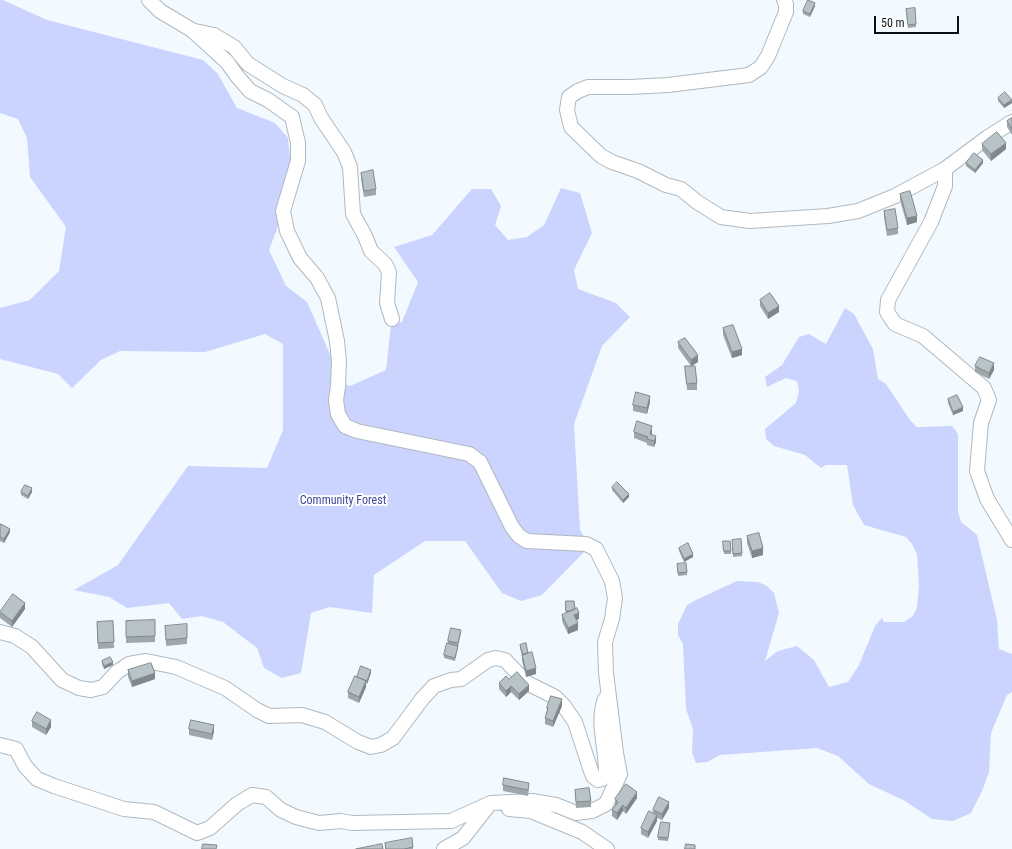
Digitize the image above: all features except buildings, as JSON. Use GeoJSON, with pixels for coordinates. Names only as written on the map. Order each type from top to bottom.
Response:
{"type":"FeatureCollection","features":[{"type":"Feature","properties":{"kind":"street"},"geometry":{"type":"LineString","coordinates":[[0,745],[16,749],[24,766],[37,779],[124,809],[154,812],[197,833],[210,828],[237,804],[252,795],[266,797],[281,810],[296,818],[319,823],[341,821],[352,823],[451,821],[488,807],[532,801],[556,805],[576,813],[592,811],[606,804],[620,774],[606,673],[605,642],[612,619],[615,598],[612,581],[596,549],[586,544],[527,541],[519,536],[512,527],[480,462],[469,454],[357,431],[345,426],[338,414],[336,400],[339,361],[338,341],[328,298],[317,278],[300,258],[287,231],[283,212],[298,161],[298,143],[292,117],[268,100],[250,91],[227,62],[192,30],[160,11],[149,0]]}},
{"type":"Feature","properties":{"kind":"street"},"geometry":{"type":"LineString","coordinates":[[784,0],[786,4],[786,12],[768,56],[761,67],[749,75],[638,87],[588,87],[578,91],[569,98],[567,110],[571,127],[601,156],[612,162],[638,171],[666,185],[681,189],[697,202],[721,217],[750,221],[828,216],[858,211],[895,196],[944,169],[988,137],[1012,122]]}},
{"type":"Feature","properties":{"kind":"street"},"geometry":{"type":"LineString","coordinates":[[192,30],[214,36],[234,47],[248,64],[283,86],[303,95],[315,105],[321,118],[344,152],[350,166],[353,214],[372,251],[385,264],[389,272],[387,303],[392,319]]}},
{"type":"Feature","properties":{"kind":"street"},"geometry":{"type":"LineString","coordinates":[[944,169],[945,186],[931,222],[888,300],[888,312],[895,324],[923,336],[984,388],[989,400],[981,422],[977,471],[987,499],[1012,540]]}},
{"type":"Feature","properties":{"kind":"street"},"geometry":{"type":"LineString","coordinates":[[0,632],[15,636],[32,648],[62,680],[79,688],[91,690],[103,687],[117,672],[129,664],[146,662],[176,666],[225,688],[257,710],[269,716],[302,715],[325,722],[371,748],[381,745],[393,738],[422,699],[434,686],[451,680],[461,679],[488,660],[496,658],[505,660],[527,683],[556,697],[564,706],[575,722],[591,771],[593,776],[598,780],[602,779],[606,775],[601,719],[603,703],[608,689]]}},
{"type":"Feature","properties":{"kind":"street"},"geometry":{"type":"LineString","coordinates":[[444,849],[463,838],[488,807]]}},
{"type":"Feature","properties":{"kind":"street"},"geometry":{"type":"LineString","coordinates":[[488,807],[531,811],[582,832],[607,849]]}},
{"type":"Feature","properties":{"kind":"green space","name":"Community Forest"},"geometry":{"type":"Polygon","coordinates":[[[0,0],[47,20],[203,60],[218,74],[237,108],[275,123],[288,138],[292,178],[289,197],[269,250],[286,286],[307,302],[333,361],[335,380],[350,386],[386,370],[391,325],[402,322],[418,282],[394,247],[432,235],[472,189],[491,189],[501,206],[495,225],[508,240],[527,237],[544,225],[561,188],[580,193],[592,233],[574,270],[578,289],[616,303],[630,317],[602,346],[574,424],[580,530],[590,546],[542,595],[521,601],[502,593],[465,541],[425,541],[374,575],[372,613],[330,607],[311,613],[301,673],[282,678],[264,668],[257,648],[223,622],[202,616],[182,619],[169,603],[127,608],[109,597],[74,590],[118,565],[188,466],[267,468],[283,430],[283,344],[265,334],[205,352],[120,351],[101,360],[72,388],[58,374],[0,359],[0,308],[30,300],[59,271],[66,227],[30,177],[27,138],[18,119],[0,113],[0,0]]]}},
{"type":"Feature","properties":{"kind":"green space"},"geometry":{"type":"Polygon","coordinates":[[[845,308],[854,314],[873,349],[878,379],[886,384],[910,420],[917,427],[952,426],[958,434],[958,512],[961,522],[977,535],[997,620],[999,649],[1012,654],[1012,692],[1007,695],[991,733],[989,772],[982,791],[971,813],[953,821],[932,819],[905,801],[869,784],[838,756],[817,748],[720,755],[707,762],[696,763],[692,753],[693,729],[686,709],[683,644],[678,635],[678,624],[687,605],[737,581],[758,582],[767,586],[774,593],[779,613],[765,661],[778,651],[797,646],[814,660],[829,687],[848,682],[859,665],[875,626],[882,618],[884,622],[904,622],[913,616],[917,607],[919,586],[917,554],[912,544],[906,537],[864,525],[853,505],[847,465],[826,465],[821,468],[805,455],[774,446],[766,439],[765,429],[796,403],[799,391],[797,381],[786,378],[767,387],[765,377],[782,365],[799,337],[809,334],[826,344],[845,308]]]}}]}
